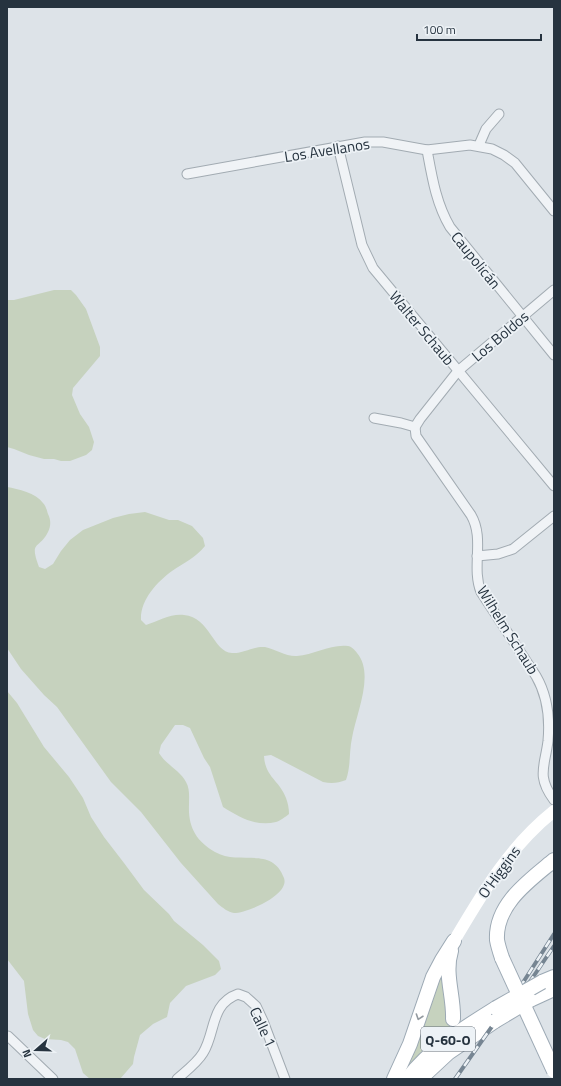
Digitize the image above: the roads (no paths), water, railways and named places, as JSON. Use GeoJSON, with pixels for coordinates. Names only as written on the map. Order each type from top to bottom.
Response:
{"type":"FeatureCollection","features":[{"type":"Feature","properties":{"kind":"main road","name":"O'Higgins"},"geometry":{"type":"LineString","coordinates":[[454,942],[482,893],[497,872],[526,836],[554,811]]}},
{"type":"Feature","properties":{"kind":"main road"},"geometry":{"type":"LineString","coordinates":[[554,860],[514,896],[504,911],[497,933],[498,945],[502,958],[554,1071]]}},
{"type":"Feature","properties":{"kind":"main road"},"geometry":{"type":"LineString","coordinates":[[394,1079],[410,1044],[438,966],[454,942]]}},
{"type":"Feature","properties":{"kind":"main road"},"geometry":{"type":"LineString","coordinates":[[453,1019],[448,963],[454,942]]}},
{"type":"Feature","properties":{"kind":"main road"},"geometry":{"type":"LineString","coordinates":[[432,981],[441,981],[450,986]]}},
{"type":"Feature","properties":{"kind":"main road","name":"Q-60-O"},"geometry":{"type":"LineString","coordinates":[[420,1079],[448,1053],[496,1014],[530,1000],[550,983]]}},
{"type":"Feature","properties":{"kind":"main road","name":"Q-60-O"},"geometry":{"type":"LineString","coordinates":[[407,1079],[424,1059],[446,1041],[550,983]]}},
{"type":"Feature","properties":{"kind":"main road"},"geometry":{"type":"LineString","coordinates":[[550,1079],[554,1075]]}},
{"type":"Feature","properties":{"kind":"street"},"geometry":{"type":"LineString","coordinates":[[499,114],[486,129],[479,145],[492,148],[510,159],[554,211]]}},
{"type":"Feature","properties":{"kind":"street","name":"Los Avellanos"},"geometry":{"type":"LineString","coordinates":[[187,174],[365,142],[383,142],[426,150],[479,145]]}},
{"type":"Feature","properties":{"kind":"street","name":"Walter Schaub"},"geometry":{"type":"LineString","coordinates":[[338,146],[362,245],[378,276],[554,486]]}},
{"type":"Feature","properties":{"kind":"street","name":"Caupolicán"},"geometry":{"type":"LineString","coordinates":[[426,150],[440,208],[450,228],[554,355]]}},
{"type":"Feature","properties":{"kind":"street","name":"Los Boldos"},"geometry":{"type":"LineString","coordinates":[[415,427],[458,371],[554,290]]}},
{"type":"Feature","properties":{"kind":"street"},"geometry":{"type":"LineString","coordinates":[[374,418],[415,427]]}},
{"type":"Feature","properties":{"kind":"street","name":"Wilhelm Schaub"},"geometry":{"type":"LineString","coordinates":[[415,427],[416,436],[474,520],[477,530],[477,580],[481,592],[543,689],[547,706],[548,730],[543,774],[547,787],[554,800]]}},
{"type":"Feature","properties":{"kind":"street"},"geometry":{"type":"LineString","coordinates":[[477,556],[498,554],[513,549],[554,516]]}},
{"type":"Feature","properties":{"kind":"street","name":"Calle 1"},"geometry":{"type":"LineString","coordinates":[[177,1079],[203,1053],[208,1044],[215,1017],[221,1006],[232,996],[238,994],[246,997],[256,1006],[285,1079]]}},
{"type":"Feature","properties":{"kind":"street"},"geometry":{"type":"LineString","coordinates":[[8,1036],[53,1079]]}},
{"type":"Feature","properties":{"kind":"railway"},"geometry":{"type":"LineString","coordinates":[[455,1079],[524,981],[554,934]]}},
{"type":"Feature","properties":{"kind":"railway"},"geometry":{"type":"LineString","coordinates":[[529,983],[554,946]]}}]}
